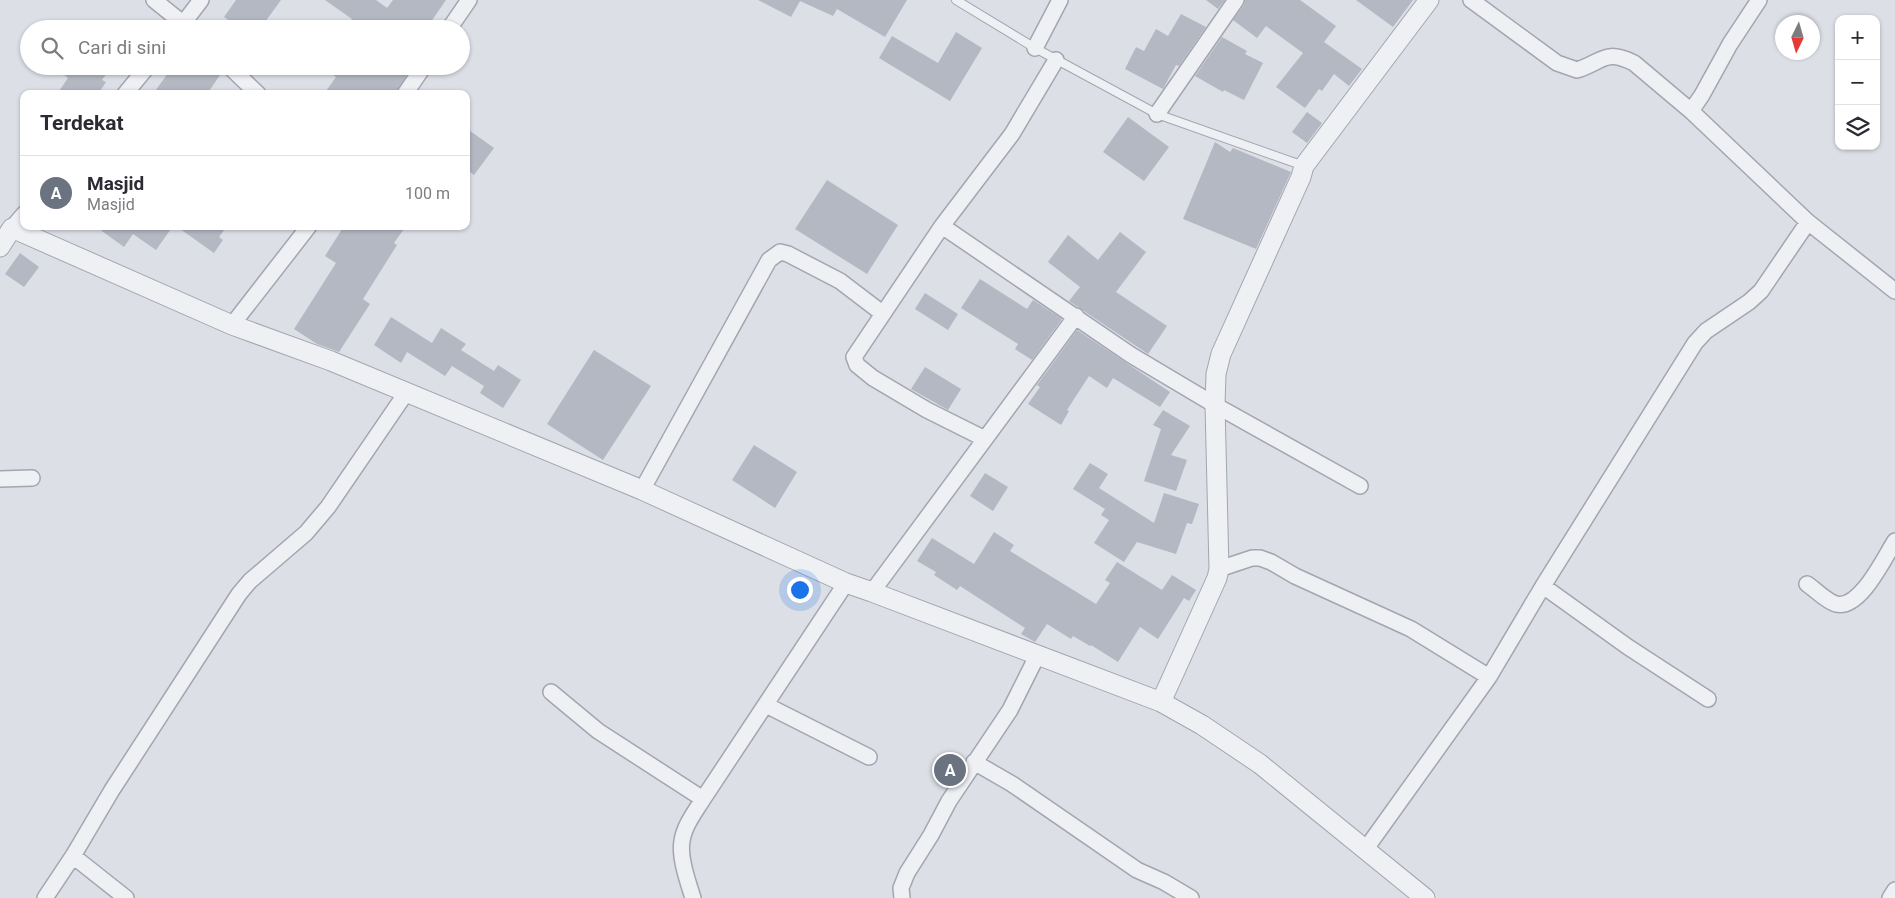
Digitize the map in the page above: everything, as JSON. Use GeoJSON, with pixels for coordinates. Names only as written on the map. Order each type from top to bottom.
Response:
{"type":"FeatureCollection","features":[{"type":"Feature","properties":{"kind":"street"},"geometry":{"type":"LineString","coordinates":[[154,0],[177,20]]}},
{"type":"Feature","properties":{"kind":"street"},"geometry":{"type":"LineString","coordinates":[[189,20],[201,0]]}},
{"type":"Feature","properties":{"kind":"street"},"geometry":{"type":"LineString","coordinates":[[455,20],[469,0]]}},
{"type":"Feature","properties":{"kind":"street"},"geometry":{"type":"LineString","coordinates":[[1035,48],[1060,0]]}},
{"type":"Feature","properties":{"kind":"street"},"geometry":{"type":"LineString","coordinates":[[1157,114],[1236,0]]}},
{"type":"Feature","properties":{"kind":"street"},"geometry":{"type":"LineString","coordinates":[[1162,702],[1217,578],[1215,405],[1216,374],[1221,354],[1301,177],[1304,166],[1429,0]]}},
{"type":"Feature","properties":{"kind":"street"},"geometry":{"type":"LineString","coordinates":[[1471,0],[1557,63],[1577,70],[1605,56],[1614,56],[1624,58],[1634,64],[1691,111],[1808,222],[1895,291]]}},
{"type":"Feature","properties":{"kind":"street"},"geometry":{"type":"LineString","coordinates":[[1691,111],[1730,44],[1759,0]]}},
{"type":"Feature","properties":{"kind":"street"},"geometry":{"type":"LineString","coordinates":[[985,439],[927,410],[873,378],[857,365],[854,357],[942,226],[1012,134],[1056,60]]}},
{"type":"Feature","properties":{"kind":"street"},"geometry":{"type":"LineString","coordinates":[[128,90],[141,75]]}},
{"type":"Feature","properties":{"kind":"street"},"geometry":{"type":"LineString","coordinates":[[238,75],[254,90]]}},
{"type":"Feature","properties":{"kind":"street"},"geometry":{"type":"LineString","coordinates":[[408,90],[418,75]]}},
{"type":"Feature","properties":{"kind":"street"},"geometry":{"type":"LineString","coordinates":[[0,247],[18,221]]}},
{"type":"Feature","properties":{"kind":"street"},"geometry":{"type":"LineString","coordinates":[[1365,850],[1489,678],[1543,586],[1695,343],[1706,331],[1749,302],[1761,291],[1808,222]]}},
{"type":"Feature","properties":{"kind":"street"},"geometry":{"type":"LineString","coordinates":[[942,226],[1131,355],[1215,405],[1360,486]]}},
{"type":"Feature","properties":{"kind":"street"},"geometry":{"type":"LineString","coordinates":[[37,230],[232,325],[331,361],[642,490],[846,583],[1162,702],[1208,729],[1260,764],[1425,898]]}},
{"type":"Feature","properties":{"kind":"street"},"geometry":{"type":"LineString","coordinates":[[232,325],[306,230]]}},
{"type":"Feature","properties":{"kind":"street"},"geometry":{"type":"LineString","coordinates":[[642,490],[769,260],[780,252],[788,254],[840,281],[882,313]]}},
{"type":"Feature","properties":{"kind":"street"},"geometry":{"type":"LineString","coordinates":[[872,592],[1076,316]]}},
{"type":"Feature","properties":{"kind":"street"},"geometry":{"type":"LineString","coordinates":[[45,898],[73,856],[112,790],[239,594],[250,581],[306,533],[328,507],[406,393]]}},
{"type":"Feature","properties":{"kind":"street"},"geometry":{"type":"LineString","coordinates":[[0,479],[32,478]]}},
{"type":"Feature","properties":{"kind":"street"},"geometry":{"type":"LineString","coordinates":[[1807,584],[1834,604],[1849,604],[1860,596],[1895,541]]}},
{"type":"Feature","properties":{"kind":"street"},"geometry":{"type":"LineString","coordinates":[[1218,569],[1252,558],[1260,558],[1271,562],[1295,576],[1411,629],[1489,678]]}},
{"type":"Feature","properties":{"kind":"street"},"geometry":{"type":"LineString","coordinates":[[693,898],[686,874],[682,841],[688,825],[703,799],[846,583]]}},
{"type":"Feature","properties":{"kind":"street"},"geometry":{"type":"LineString","coordinates":[[1543,586],[1628,647],[1708,699]]}},
{"type":"Feature","properties":{"kind":"street"},"geometry":{"type":"LineString","coordinates":[[902,898],[902,888],[907,873],[949,801],[1010,710],[1038,656]]}},
{"type":"Feature","properties":{"kind":"street"},"geometry":{"type":"LineString","coordinates":[[551,692],[598,730],[703,799]]}},
{"type":"Feature","properties":{"kind":"street"},"geometry":{"type":"LineString","coordinates":[[766,705],[868,757]]}},
{"type":"Feature","properties":{"kind":"street"},"geometry":{"type":"LineString","coordinates":[[974,762],[1012,784],[1137,870],[1164,882],[1191,898]]}},
{"type":"Feature","properties":{"kind":"street"},"geometry":{"type":"LineString","coordinates":[[73,856],[126,898]]}},
{"type":"Feature","properties":{"kind":"street"},"geometry":{"type":"LineString","coordinates":[[1890,898],[1895,890]]}},
{"type":"Feature","properties":{"kind":"lane"},"geometry":{"type":"LineString","coordinates":[[956,0],[1056,60],[1157,114],[1304,166]]}},
{"type":"Feature","properties":{"kind":"building"},"geometry":{"type":"Polygon","coordinates":[[[236,0],[281,0],[267,20],[228,20],[224,17],[236,0]]]}},
{"type":"Feature","properties":{"kind":"building"},"geometry":{"type":"Polygon","coordinates":[[[325,0],[376,0],[387,8],[393,0],[446,0],[432,20],[352,19],[325,0]]]}},
{"type":"Feature","properties":{"kind":"building"},"geometry":{"type":"Polygon","coordinates":[[[758,0],[907,0],[885,37],[837,9],[833,16],[800,1],[791,17],[758,0]]]}},
{"type":"Feature","properties":{"kind":"building"},"geometry":{"type":"Polygon","coordinates":[[[1206,0],[1225,0],[1218,9],[1206,0]]]}},
{"type":"Feature","properties":{"kind":"building"},"geometry":{"type":"Polygon","coordinates":[[[1245,0],[1300,0],[1336,26],[1324,42],[1362,69],[1349,86],[1334,74],[1322,91],[1319,89],[1305,108],[1276,87],[1303,53],[1266,26],[1257,38],[1233,20],[1244,5],[1245,0]]]}},
{"type":"Feature","properties":{"kind":"building"},"geometry":{"type":"Polygon","coordinates":[[[1356,0],[1413,0],[1393,27],[1356,0]]]}},
{"type":"Feature","properties":{"kind":"building"},"geometry":{"type":"Polygon","coordinates":[[[1181,14],[1206,27],[1179,66],[1176,65],[1163,89],[1125,69],[1136,47],[1144,51],[1156,29],[1168,36],[1181,14]]]}},
{"type":"Feature","properties":{"kind":"building"},"geometry":{"type":"Polygon","coordinates":[[[956,32],[982,48],[950,101],[879,58],[892,36],[938,63],[956,32]]]}},
{"type":"Feature","properties":{"kind":"building"},"geometry":{"type":"Polygon","coordinates":[[[1222,37],[1247,51],[1245,54],[1263,63],[1244,100],[1224,90],[1223,92],[1195,76],[1222,37]]]}},
{"type":"Feature","properties":{"kind":"building"},"geometry":{"type":"Polygon","coordinates":[[[64,75],[106,75],[102,80],[106,82],[101,90],[60,90],[68,78],[64,75]]]}},
{"type":"Feature","properties":{"kind":"building"},"geometry":{"type":"Polygon","coordinates":[[[167,75],[220,75],[210,90],[156,90],[167,75]]]}},
{"type":"Feature","properties":{"kind":"building"},"geometry":{"type":"Polygon","coordinates":[[[333,75],[407,75],[398,90],[327,90],[336,77],[333,75]]]}},
{"type":"Feature","properties":{"kind":"building"},"geometry":{"type":"Polygon","coordinates":[[[1307,112],[1322,123],[1307,143],[1292,132],[1307,112]]]}},
{"type":"Feature","properties":{"kind":"building"},"geometry":{"type":"Polygon","coordinates":[[[1128,117],[1169,147],[1144,181],[1103,152],[1128,117]]]}},
{"type":"Feature","properties":{"kind":"building"},"geometry":{"type":"Polygon","coordinates":[[[470,131],[494,148],[474,175],[470,172],[470,131]]]}},
{"type":"Feature","properties":{"kind":"building"},"geometry":{"type":"Polygon","coordinates":[[[1215,142],[1230,152],[1233,148],[1291,172],[1256,249],[1183,219],[1215,142]]]}},
{"type":"Feature","properties":{"kind":"building"},"geometry":{"type":"Polygon","coordinates":[[[827,180],[898,225],[867,274],[795,229],[827,180]]]}},
{"type":"Feature","properties":{"kind":"building"},"geometry":{"type":"Polygon","coordinates":[[[101,230],[170,230],[156,250],[133,234],[124,247],[101,230]]]}},
{"type":"Feature","properties":{"kind":"building"},"geometry":{"type":"Polygon","coordinates":[[[182,230],[224,230],[219,237],[223,240],[214,253],[182,230]]]}},
{"type":"Feature","properties":{"kind":"building"},"geometry":{"type":"Polygon","coordinates":[[[341,230],[403,230],[394,243],[397,245],[363,299],[370,304],[339,352],[317,344],[294,329],[336,263],[325,256],[341,230]]]}},
{"type":"Feature","properties":{"kind":"building"},"geometry":{"type":"Polygon","coordinates":[[[1120,232],[1146,252],[1116,292],[1167,326],[1148,354],[1069,301],[1080,287],[1048,262],[1068,235],[1098,260],[1120,232]]]}},
{"type":"Feature","properties":{"kind":"building"},"geometry":{"type":"Polygon","coordinates":[[[20,253],[39,267],[24,287],[5,274],[20,253]]]}},
{"type":"Feature","properties":{"kind":"building"},"geometry":{"type":"Polygon","coordinates":[[[980,279],[1027,309],[1033,300],[1062,319],[1032,360],[1015,349],[1018,344],[961,308],[980,279]]]}},
{"type":"Feature","properties":{"kind":"building"},"geometry":{"type":"Polygon","coordinates":[[[925,293],[958,314],[948,330],[915,309],[925,293]]]}},
{"type":"Feature","properties":{"kind":"building"},"geometry":{"type":"Polygon","coordinates":[[[391,317],[432,343],[441,328],[466,344],[461,350],[494,371],[498,365],[521,380],[503,408],[480,393],[484,386],[452,366],[445,376],[407,352],[401,363],[374,345],[391,317]]]}},
{"type":"Feature","properties":{"kind":"building"},"geometry":{"type":"Polygon","coordinates":[[[1077,330],[1170,392],[1160,407],[1113,378],[1107,388],[1089,376],[1067,410],[1069,411],[1061,425],[1028,404],[1040,387],[1037,385],[1077,330]]]}},
{"type":"Feature","properties":{"kind":"building"},"geometry":{"type":"Polygon","coordinates":[[[594,350],[651,386],[603,460],[547,424],[594,350]]]}},
{"type":"Feature","properties":{"kind":"building"},"geometry":{"type":"Polygon","coordinates":[[[925,367],[961,389],[948,410],[911,389],[925,367]]]}},
{"type":"Feature","properties":{"kind":"building"},"geometry":{"type":"Polygon","coordinates":[[[1163,410],[1190,426],[1171,455],[1187,460],[1176,491],[1144,481],[1161,429],[1153,425],[1163,410]]]}},
{"type":"Feature","properties":{"kind":"building"},"geometry":{"type":"Polygon","coordinates":[[[754,445],[797,472],[775,508],[732,480],[754,445]]]}},
{"type":"Feature","properties":{"kind":"building"},"geometry":{"type":"Polygon","coordinates":[[[1090,463],[1108,474],[1099,488],[1154,523],[1164,493],[1199,504],[1192,524],[1187,523],[1176,554],[1137,542],[1124,562],[1094,543],[1109,520],[1101,515],[1105,509],[1073,489],[1090,463]]]}},
{"type":"Feature","properties":{"kind":"building"},"geometry":{"type":"Polygon","coordinates":[[[985,473],[1008,487],[993,511],[970,496],[985,473]]]}},
{"type":"Feature","properties":{"kind":"building"},"geometry":{"type":"Polygon","coordinates":[[[994,532],[1014,545],[1010,551],[1096,604],[1110,583],[1105,580],[1117,562],[1162,590],[1172,575],[1196,590],[1189,601],[1184,598],[1158,639],[1140,627],[1118,662],[1091,645],[1073,636],[1071,639],[1047,624],[1035,642],[1021,634],[1025,628],[960,586],[957,590],[934,575],[936,572],[917,561],[932,538],[974,564],[994,532]]]}},
{"type":"Feature","properties":{"kind":"place","name":"Masjid"},"geometry":{"type":"Point","coordinates":[950,770]}}]}
